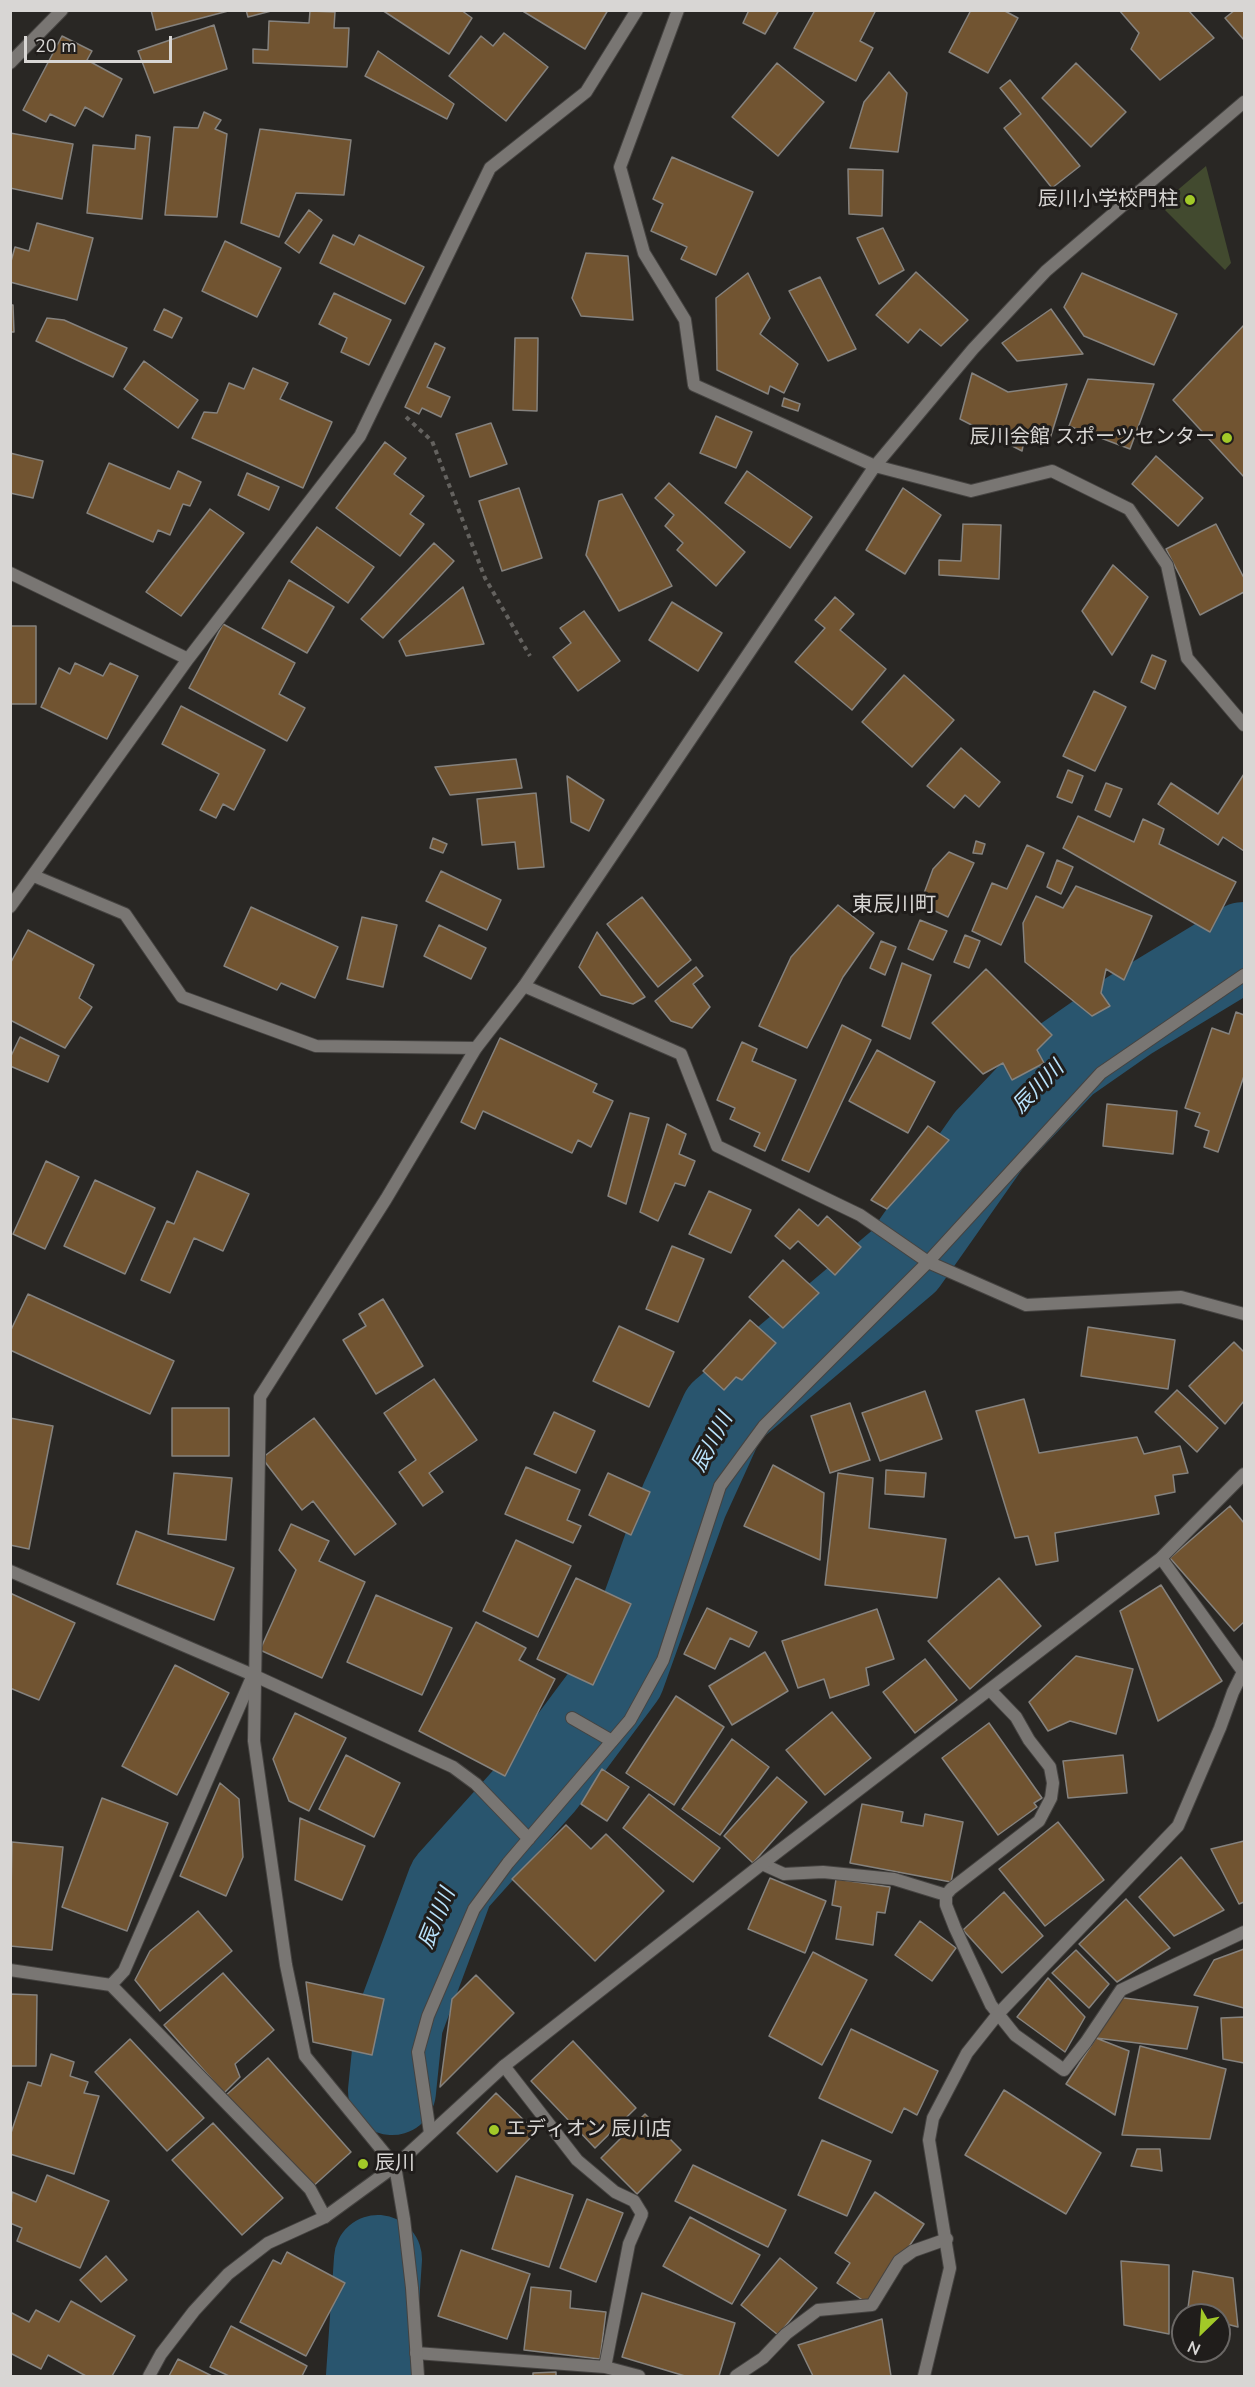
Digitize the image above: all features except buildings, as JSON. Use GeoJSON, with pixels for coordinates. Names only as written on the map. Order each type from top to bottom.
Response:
{"type":"FeatureCollection","features":[{"type":"Feature","properties":{"kind":"street"},"geometry":{"type":"LineString","coordinates":[[10,63],[62,10]]}},
{"type":"Feature","properties":{"kind":"street"},"geometry":{"type":"LineString","coordinates":[[12,904],[188,658],[360,436],[490,168],[586,92],[637,10]]}},
{"type":"Feature","properties":{"kind":"street"},"geometry":{"type":"LineString","coordinates":[[678,10],[620,167],[644,253],[685,320],[694,385],[875,466],[971,491],[1052,471],[1130,509],[1167,565],[1187,658],[1245,726]]}},
{"type":"Feature","properties":{"kind":"street"},"geometry":{"type":"LineString","coordinates":[[418,2376],[412,2288],[395,2166],[305,2056],[286,1965],[254,1741],[260,1397],[386,1199],[476,1048],[524,986],[875,466],[973,349],[1046,271],[1245,102]]}},
{"type":"Feature","properties":{"kind":"street"},"geometry":{"type":"LineString","coordinates":[[10,573],[188,658]]}},
{"type":"Feature","properties":{"kind":"street"},"geometry":{"type":"LineString","coordinates":[[34,876],[124,914],[182,997],[316,1046],[476,1048]]}},
{"type":"Feature","properties":{"kind":"street"},"geometry":{"type":"LineString","coordinates":[[430,2133],[418,2052],[428,2016],[474,1909],[529,1839],[630,1720],[663,1660],[720,1486],[764,1426],[928,1262],[1101,1073],[1245,975]]}},
{"type":"Feature","properties":{"kind":"street"},"geometry":{"type":"LineString","coordinates":[[524,986],[681,1054],[717,1146],[860,1215],[928,1262],[1026,1305],[1181,1297],[1245,1314]]}},
{"type":"Feature","properties":{"kind":"street"},"geometry":{"type":"LineString","coordinates":[[149,2376],[168,2345],[194,2311],[228,2274],[268,2243],[325,2217],[395,2166],[504,2066],[762,1864],[1161,1558],[1234,1488],[1245,1474]]}},
{"type":"Feature","properties":{"kind":"street"},"geometry":{"type":"LineString","coordinates":[[924,2376],[950,2268],[929,2140],[933,2118],[967,2053],[998,2014],[1178,1826],[1233,1692],[1244,1672],[1161,1558]]}},
{"type":"Feature","properties":{"kind":"street"},"geometry":{"type":"LineString","coordinates":[[10,1571],[254,1675],[453,1767],[476,1784],[529,1839]]}},
{"type":"Feature","properties":{"kind":"street"},"geometry":{"type":"LineString","coordinates":[[111,1985],[124,1971],[254,1675]]}},
{"type":"Feature","properties":{"kind":"street"},"geometry":{"type":"LineString","coordinates":[[990,1690],[1016,1717],[1029,1740],[1050,1767],[1053,1783],[1051,1798],[1039,1821],[997,1852],[946,1895],[946,1905],[991,2005],[1015,2035],[1064,2070],[1121,1990],[1245,1932]]}},
{"type":"Feature","properties":{"kind":"street"},"geometry":{"type":"LineString","coordinates":[[572,1718],[612,1741]]}},
{"type":"Feature","properties":{"kind":"street"},"geometry":{"type":"LineString","coordinates":[[762,1864],[784,1874],[823,1872],[894,1879],[946,1895]]}},
{"type":"Feature","properties":{"kind":"street"},"geometry":{"type":"LineString","coordinates":[[10,1970],[111,1985],[309,2189],[325,2217]]}},
{"type":"Feature","properties":{"kind":"street"},"geometry":{"type":"LineString","coordinates":[[504,2066],[577,2160],[615,2192],[634,2201],[642,2214],[629,2244],[605,2367]]}},
{"type":"Feature","properties":{"kind":"street"},"geometry":{"type":"LineString","coordinates":[[736,2376],[763,2358],[786,2334],[818,2310],[872,2305],[899,2261],[913,2251],[947,2240]]}},
{"type":"Feature","properties":{"kind":"street"},"geometry":{"type":"LineString","coordinates":[[416,2353],[605,2367],[639,2376]]}},
{"type":"Feature","properties":{"kind":"path"},"geometry":{"type":"LineString","coordinates":[[380,395],[432,441],[485,578],[530,656]]}},
{"type":"Feature","properties":{"kind":"green space"},"geometry":{"type":"Polygon","coordinates":[[[1206,166],[1231,263],[1225,270],[1160,205],[1206,166]]]}},
{"type":"Feature","properties":{"kind":"waterway","name":"辰川川"},"geometry":{"type":"LineString","coordinates":[[392,2091],[399,2023],[451,1883],[542,1782],[621,1676],[684,1501],[724,1413],[904,1261],[989,1140],[1064,1061],[1130,1015],[1244,946]]}},
{"type":"Feature","properties":{"kind":"waterway","name":"辰川川"},"geometry":{"type":"LineString","coordinates":[[370,2376],[378,2259]]}},
{"type":"Feature","properties":{"kind":"place","name":"辰川小学校門柱"},"geometry":{"type":"Point","coordinates":[1190,200]}},
{"type":"Feature","properties":{"kind":"place","name":"辰川会館 スポーツセンター"},"geometry":{"type":"Point","coordinates":[1227,438]}},
{"type":"Feature","properties":{"kind":"place","name":"エディオン 辰川店"},"geometry":{"type":"Point","coordinates":[494,2130]}},
{"type":"Feature","properties":{"kind":"place","name":"辰川"},"geometry":{"type":"Point","coordinates":[363,2164]}},
{"type":"Feature","properties":{"kind":"district","name":"東辰川町"},"geometry":{"type":"Point","coordinates":[894,906]}}]}
